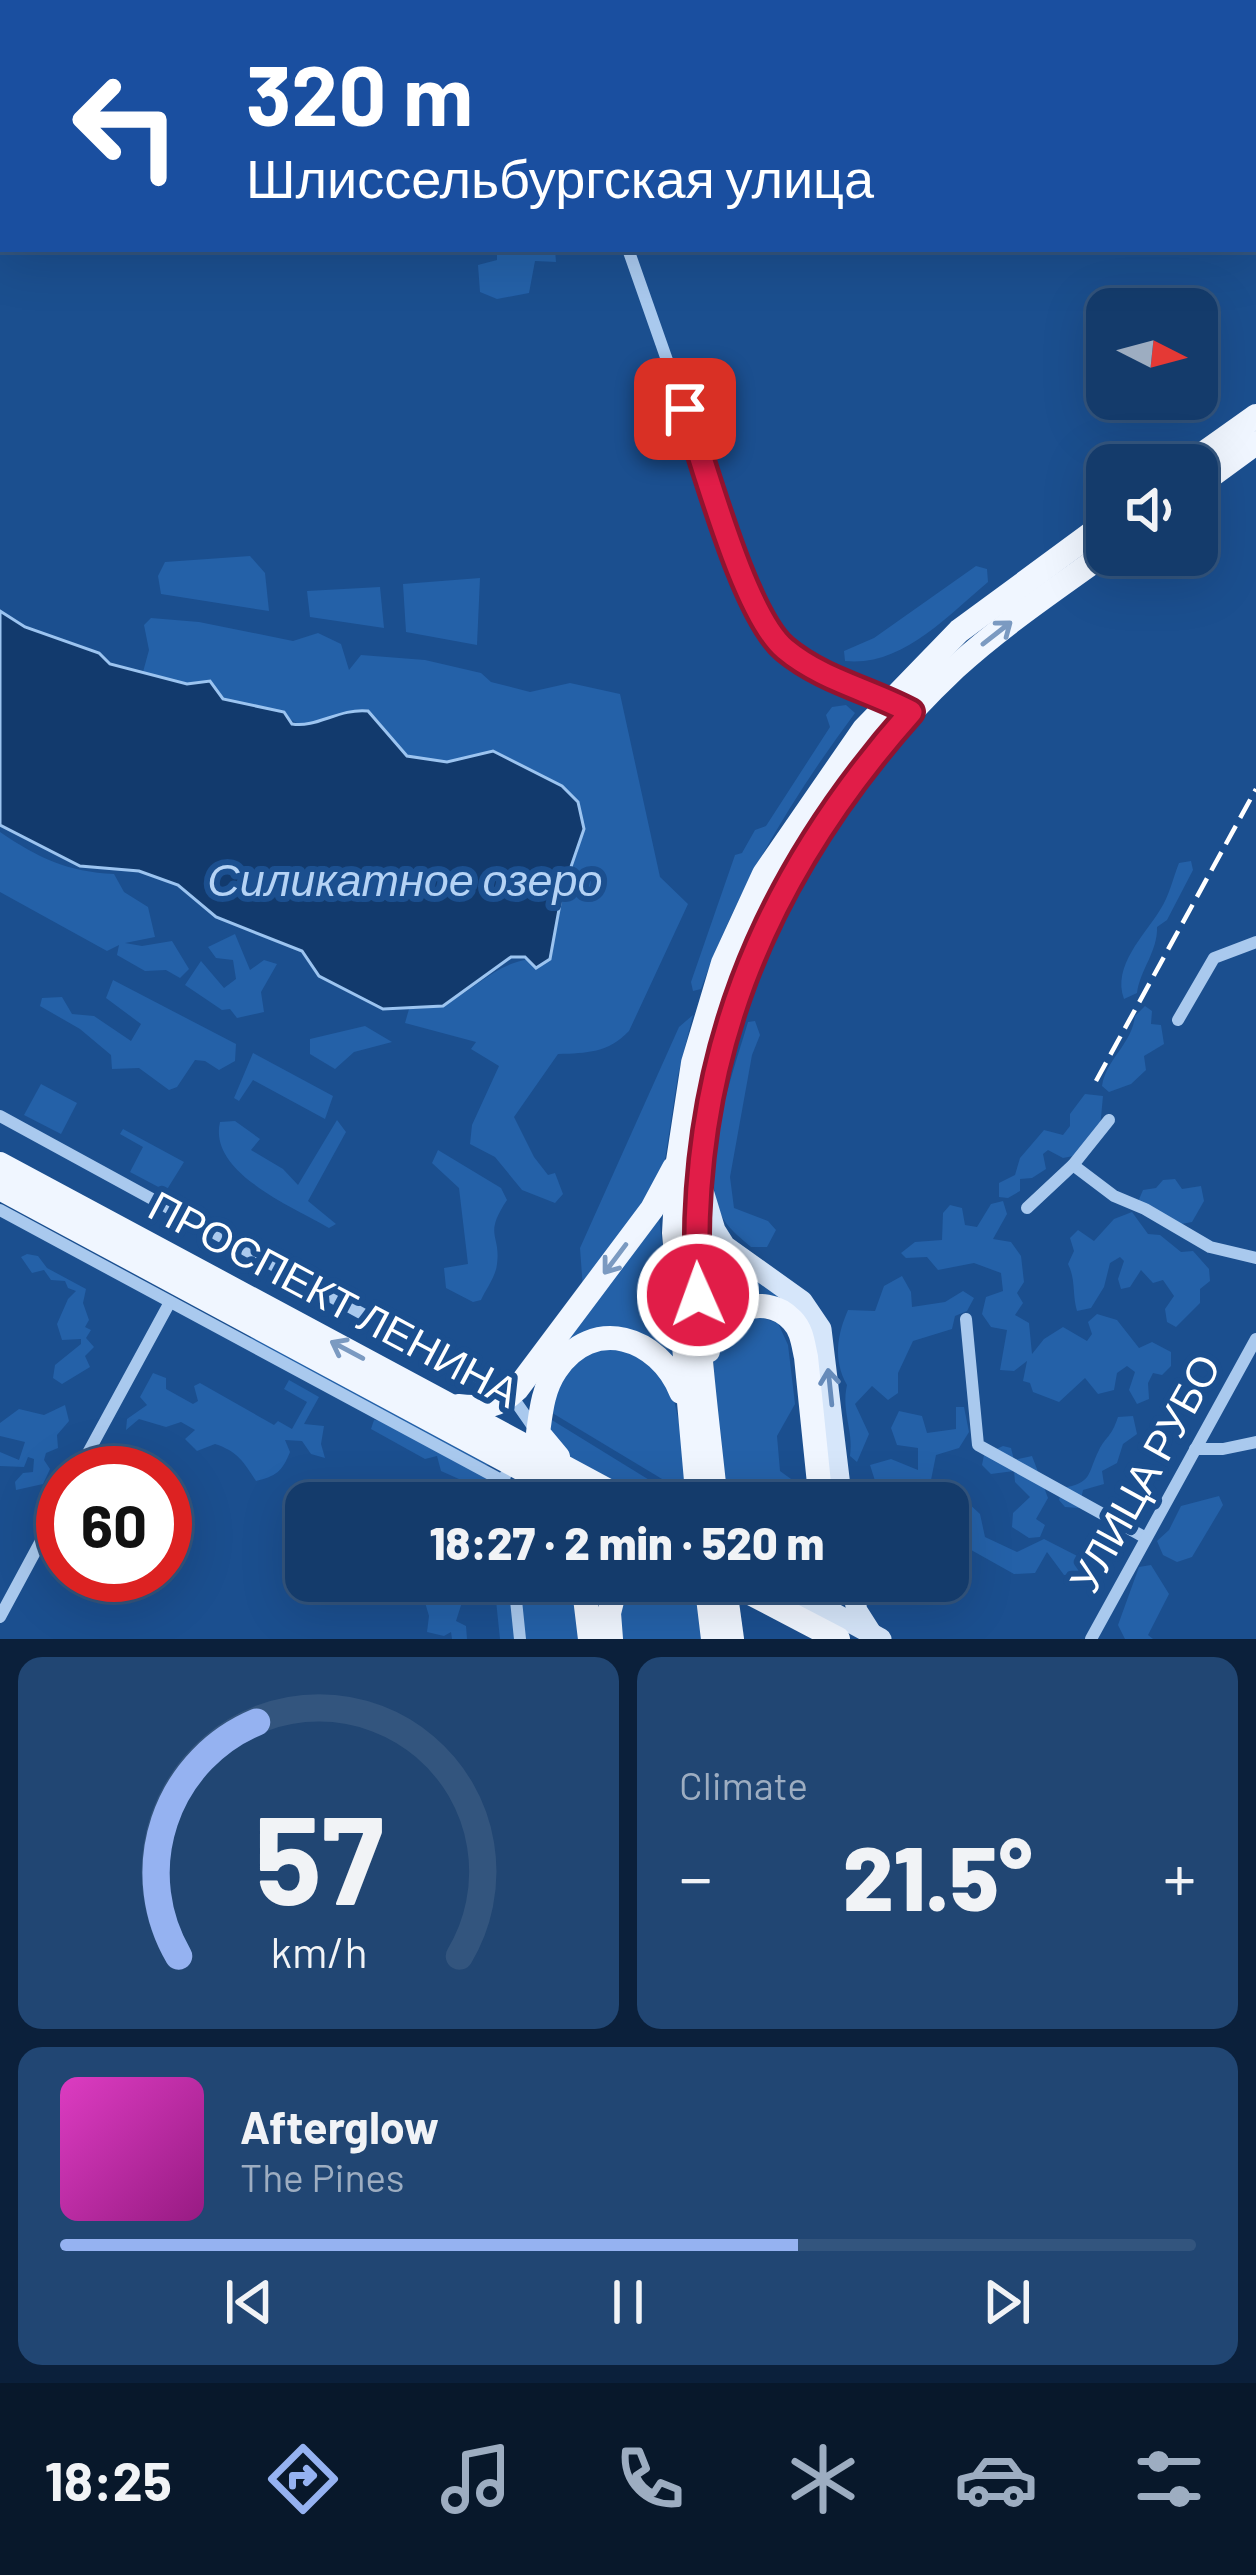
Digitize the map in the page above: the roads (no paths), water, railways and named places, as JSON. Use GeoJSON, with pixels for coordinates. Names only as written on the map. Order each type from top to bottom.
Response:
{"type":"FeatureCollection","features":[{"type":"Feature","properties":{"kind":"main road"},"geometry":{"type":"LineString","coordinates":[[1217,444],[1256,416]]}},
{"type":"Feature","properties":{"kind":"main road"},"geometry":{"type":"LineString","coordinates":[[1218,471],[1256,443]]}},
{"type":"Feature","properties":{"kind":"main road"},"geometry":{"type":"LineString","coordinates":[[714,1482],[696,1262],[700,1178],[715,1074],[730,1012],[771,911],[929,658],[979,615],[1086,537]]}},
{"type":"Feature","properties":{"kind":"main road"},"geometry":{"type":"LineString","coordinates":[[696,1482],[674,1233],[693,1063],[731,945],[764,874],[864,729],[1086,568]]}},
{"type":"Feature","properties":{"kind":"main road"},"geometry":{"type":"LineString","coordinates":[[451,1405],[482,1408],[511,1395],[652,1210],[679,1161]]}},
{"type":"Feature","properties":{"kind":"main road","name":"ПРОСПЕКТ ЛЕНИНА"},"geometry":{"type":"LineString","coordinates":[[0,1163],[451,1405],[556,1482]]}},
{"type":"Feature","properties":{"kind":"main road"},"geometry":{"type":"LineString","coordinates":[[700,1178],[715,1231],[725,1246],[802,1301],[821,1329],[839,1482]]}},
{"type":"Feature","properties":{"kind":"main road","name":"ПРОСПЕКТ ЛЕНИНА"},"geometry":{"type":"LineString","coordinates":[[0,1188],[507,1473],[541,1482]]}},
{"type":"Feature","properties":{"kind":"main road"},"geometry":{"type":"LineString","coordinates":[[704,1390],[709,1340],[724,1318],[751,1307],[781,1312],[792,1320],[802,1335],[806,1358],[819,1482]]}},
{"type":"Feature","properties":{"kind":"main road"},"geometry":{"type":"LineString","coordinates":[[561,1482],[538,1433],[552,1375],[567,1356],[597,1340],[634,1342],[658,1354],[673,1371],[688,1410]]}},
{"type":"Feature","properties":{"kind":"main road"},"geometry":{"type":"LineString","coordinates":[[586,1602],[590,1639]]}},
{"type":"Feature","properties":{"kind":"main road"},"geometry":{"type":"LineString","coordinates":[[611,1602],[611,1639]]}},
{"type":"Feature","properties":{"kind":"main road"},"geometry":{"type":"LineString","coordinates":[[709,1602],[713,1639]]}},
{"type":"Feature","properties":{"kind":"main road"},"geometry":{"type":"LineString","coordinates":[[728,1602],[732,1639]]}},
{"type":"Feature","properties":{"kind":"main road"},"geometry":{"type":"LineString","coordinates":[[766,1602],[838,1639]]}},
{"type":"Feature","properties":{"kind":"main road"},"geometry":{"type":"LineString","coordinates":[[814,1602],[876,1636]]}},
{"type":"Feature","properties":{"kind":"main road"},"geometry":{"type":"LineString","coordinates":[[854,1602],[876,1636]]}},
{"type":"Feature","properties":{"kind":"street"},"geometry":{"type":"LineString","coordinates":[[629,252],[766,630],[813,669],[900,707]]}},
{"type":"Feature","properties":{"kind":"street"},"geometry":{"type":"LineString","coordinates":[[1178,1020],[1214,958],[1256,941]]}},
{"type":"Feature","properties":{"kind":"street"},"geometry":{"type":"LineString","coordinates":[[0,1115],[511,1395],[538,1433]]}},
{"type":"Feature","properties":{"kind":"street"},"geometry":{"type":"LineString","coordinates":[[1028,1208],[1073,1165],[1109,1120]]}},
{"type":"Feature","properties":{"kind":"street"},"geometry":{"type":"LineString","coordinates":[[1073,1165],[1114,1196],[1210,1247],[1256,1258]]}},
{"type":"Feature","properties":{"kind":"street"},"geometry":{"type":"LineString","coordinates":[[0,1210],[507,1473],[507,1482]]}},
{"type":"Feature","properties":{"kind":"street"},"geometry":{"type":"LineString","coordinates":[[92,1446],[170,1302]]}},
{"type":"Feature","properties":{"kind":"street"},"geometry":{"type":"LineString","coordinates":[[966,1319],[978,1445],[1146,1538]]}},
{"type":"Feature","properties":{"kind":"street","name":"УЛИЦА РУБО"},"geometry":{"type":"LineString","coordinates":[[1091,1639],[1256,1339]]}},
{"type":"Feature","properties":{"kind":"street"},"geometry":{"type":"LineString","coordinates":[[1196,1449],[1256,1442]]}},
{"type":"Feature","properties":{"kind":"street"},"geometry":{"type":"LineString","coordinates":[[0,1617],[36,1550]]}},
{"type":"Feature","properties":{"kind":"street"},"geometry":{"type":"LineString","coordinates":[[516,1602],[520,1639]]}},
{"type":"Feature","properties":{"kind":"water","name":"Силикатное озеро"},"geometry":{"type":"Polygon","coordinates":[[[0,611],[25,627],[99,653],[110,664],[187,684],[210,681],[223,699],[284,712],[292,724],[368,711],[407,756],[447,762],[493,751],[562,786],[578,802],[584,829],[562,893],[550,959],[536,968],[525,957],[511,957],[443,1006],[383,1009],[319,976],[302,951],[216,917],[178,885],[139,871],[80,866],[0,825],[0,611]]]}},
{"type":"Feature","properties":{"kind":"railway"},"geometry":{"type":"LineString","coordinates":[[1096,1081],[1256,789]]}}]}
